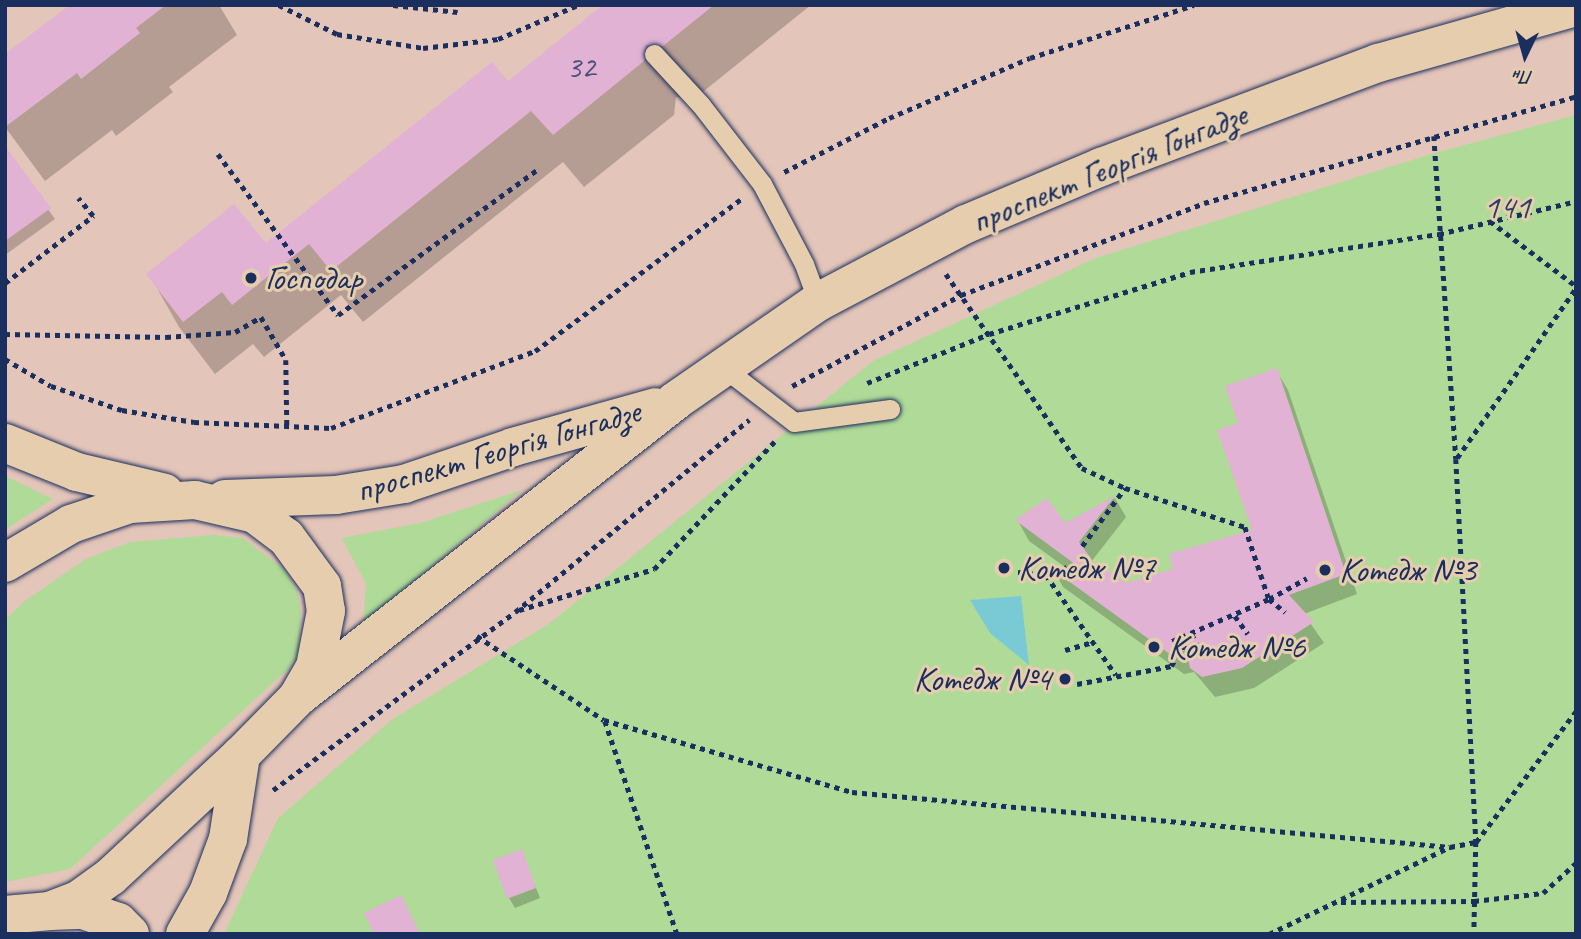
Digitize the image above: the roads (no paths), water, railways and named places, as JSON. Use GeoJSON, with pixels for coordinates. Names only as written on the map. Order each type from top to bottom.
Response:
{"type":"FeatureCollection","features":[{"type":"Feature","properties":{"kind":"street","name":"проспект Георгія Гонгадзе"},"geometry":{"type":"LineString","coordinates":[[299,697],[675,401],[818,302],[926,244],[1101,167],[1378,63],[1576,6]]}},
{"type":"Feature","properties":{"kind":"street","name":"проспект Георгія Гонгадзе"},"geometry":{"type":"LineString","coordinates":[[195,500],[336,495],[404,484],[513,447],[675,401]]}},
{"type":"Feature","properties":{"kind":"street"},"geometry":{"type":"LineString","coordinates":[[5,443],[77,472],[256,514],[286,537],[322,586],[324,636],[316,667],[299,697],[110,877],[78,900],[50,911]]}},
{"type":"Feature","properties":{"kind":"street"},"geometry":{"type":"LineString","coordinates":[[5,564],[71,524],[130,503],[195,500]]}},
{"type":"Feature","properties":{"kind":"street"},"geometry":{"type":"LineString","coordinates":[[185,934],[208,893],[228,839],[241,755]]}},
{"type":"Feature","properties":{"kind":"street"},"geometry":{"type":"LineString","coordinates":[[5,915],[83,910],[118,922],[130,934]]}},
{"type":"Feature","properties":{"kind":"lane"},"geometry":{"type":"LineString","coordinates":[[654,54],[701,105],[762,184],[804,264],[818,302]]}},
{"type":"Feature","properties":{"kind":"lane"},"geometry":{"type":"LineString","coordinates":[[724,368],[794,422],[890,409]]}},
{"type":"Feature","properties":{"kind":"water"},"geometry":{"type":"Polygon","coordinates":[[[1021,596],[1029,665],[990,633],[970,600],[1021,596]]]}},
{"type":"Feature","properties":{"kind":"place","name":"Господар"},"geometry":{"type":"Point","coordinates":[251,278]}},
{"type":"Feature","properties":{"kind":"place","name":"Котедж №7"},"geometry":{"type":"Point","coordinates":[1004,568]}},
{"type":"Feature","properties":{"kind":"place","name":"Котедж №3"},"geometry":{"type":"Point","coordinates":[1325,570]}},
{"type":"Feature","properties":{"kind":"place","name":"Котедж №6"},"geometry":{"type":"Point","coordinates":[1154,647]}},
{"type":"Feature","properties":{"kind":"place","name":"Котедж №4"},"geometry":{"type":"Point","coordinates":[1065,679]}},
{"type":"Feature","properties":{"kind":"park label","name":"141"},"geometry":{"type":"Point","coordinates":[1507,207]}}]}
